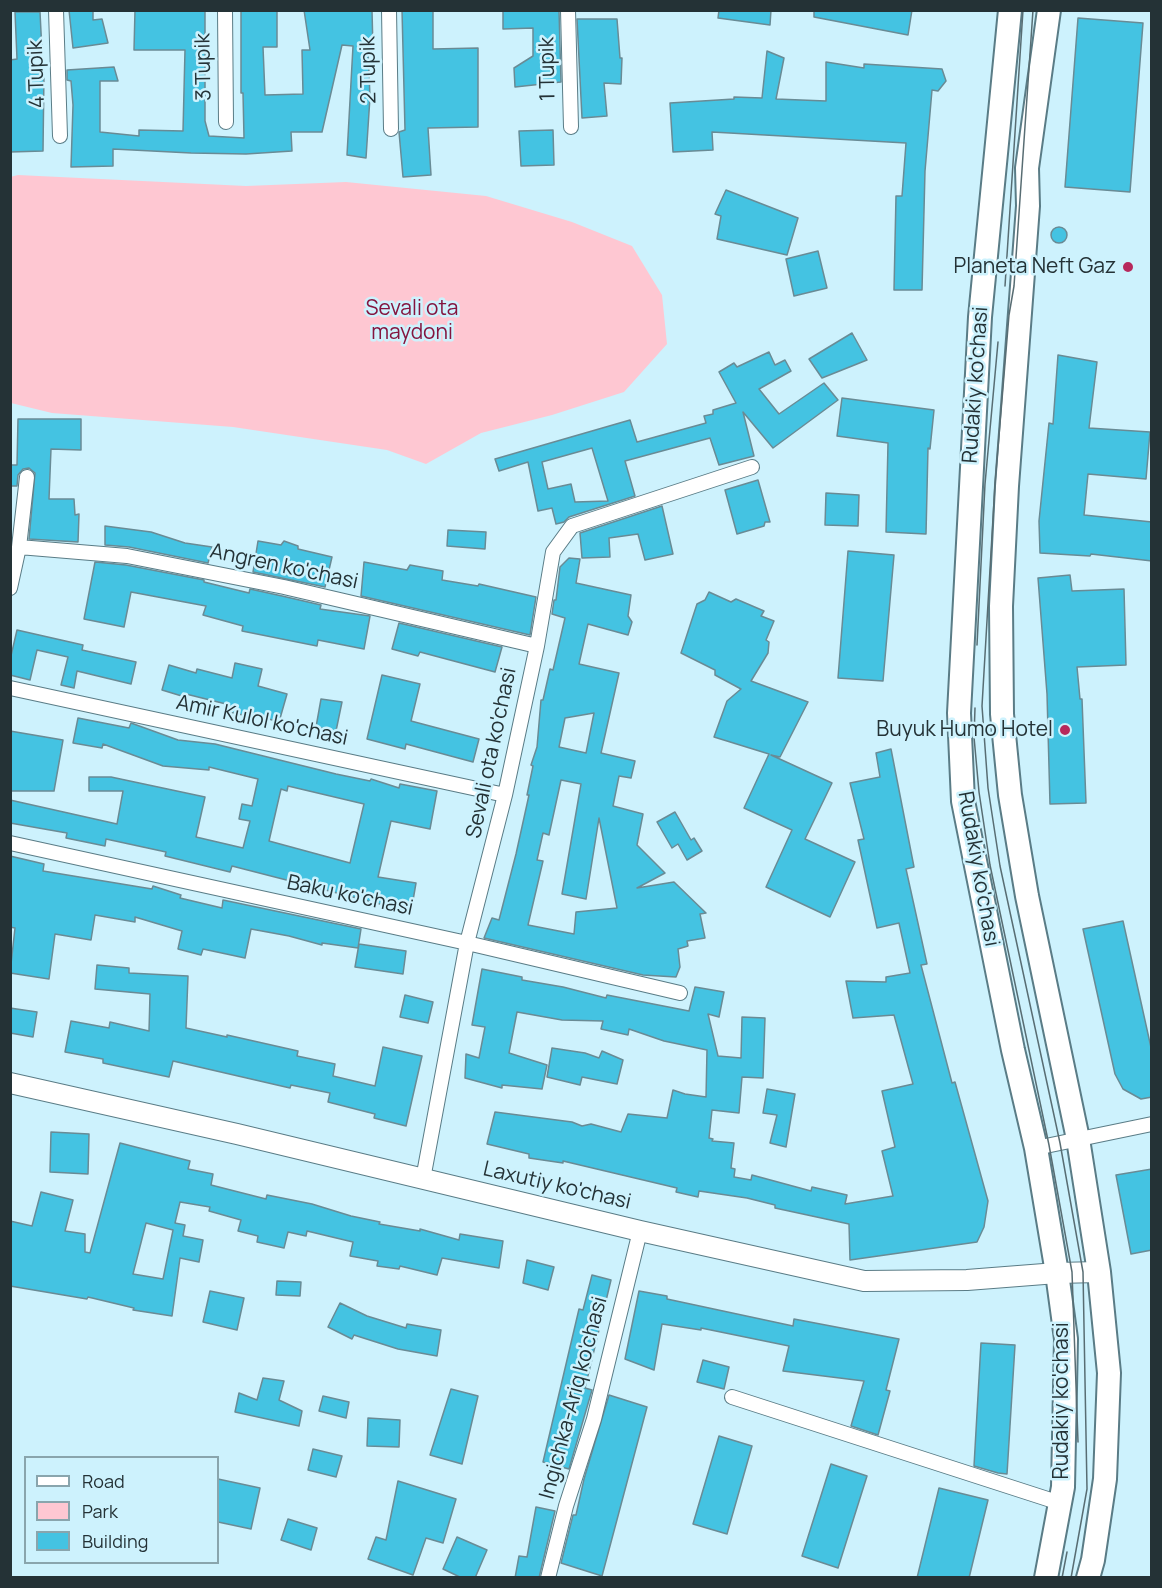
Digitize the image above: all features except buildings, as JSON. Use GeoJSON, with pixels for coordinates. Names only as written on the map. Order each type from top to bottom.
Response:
{"type":"FeatureCollection","features":[{"type":"Feature","properties":{"kind":"main road","name":"Rudakiy ko'chasi"},"geometry":{"type":"LineString","coordinates":[[1010,10],[980,317],[959,713],[963,801],[1013,1050],[1036,1148],[1066,1339],[1063,1487],[1046,1578]]}},
{"type":"Feature","properties":{"kind":"main road","name":"Rudakiy ko'chasi"},"geometry":{"type":"LineString","coordinates":[[1049,10],[1028,168],[1028,206],[1001,606],[1002,714],[1008,772],[1027,896],[1078,1139],[1099,1272],[1109,1373],[1105,1479],[1093,1560],[1088,1578]]}},
{"type":"Feature","properties":{"kind":"main road"},"geometry":{"type":"LineString","coordinates":[[970,482],[1008,486]]}},
{"type":"Feature","properties":{"kind":"street","name":"4 Tupik"},"geometry":{"type":"LineString","coordinates":[[56,10],[60,136]]}},
{"type":"Feature","properties":{"kind":"street","name":"3 Tupik"},"geometry":{"type":"LineString","coordinates":[[225,10],[226,122]]}},
{"type":"Feature","properties":{"kind":"street","name":"2 Tupik"},"geometry":{"type":"LineString","coordinates":[[389,10],[391,129]]}},
{"type":"Feature","properties":{"kind":"street","name":"1 Tupik"},"geometry":{"type":"LineString","coordinates":[[568,10],[571,127]]}},
{"type":"Feature","properties":{"kind":"street","name":"Sevali ota ko'chasi"},"geometry":{"type":"LineString","coordinates":[[423,1179],[467,944],[505,795],[537,646],[553,552],[572,526],[752,467]]}},
{"type":"Feature","properties":{"kind":"street"},"geometry":{"type":"LineString","coordinates":[[10,588],[19,547],[27,477]]}},
{"type":"Feature","properties":{"kind":"street","name":"Angren ko'chasi"},"geometry":{"type":"LineString","coordinates":[[19,547],[138,558],[296,589],[537,646]]}},
{"type":"Feature","properties":{"kind":"street","name":"Amir Kulol ko'chasi"},"geometry":{"type":"LineString","coordinates":[[10,688],[505,795]]}},
{"type":"Feature","properties":{"kind":"street","name":"Baku ko'chasi"},"geometry":{"type":"LineString","coordinates":[[10,843],[680,993]]}},
{"type":"Feature","properties":{"kind":"street","name":"Laxutiy ko'chasi"},"geometry":{"type":"LineString","coordinates":[[10,1083],[237,1134],[640,1231],[864,1281],[966,1280],[1099,1272]]}},
{"type":"Feature","properties":{"kind":"street"},"geometry":{"type":"LineString","coordinates":[[1036,1148],[1152,1124]]}},
{"type":"Feature","properties":{"kind":"street","name":"Ingichka-Ariq ko'chasi"},"geometry":{"type":"LineString","coordinates":[[548,1578],[566,1506],[594,1419],[640,1231]]}},
{"type":"Feature","properties":{"kind":"street"},"geometry":{"type":"LineString","coordinates":[[732,1397],[1060,1503]]}},
{"type":"Feature","properties":{"kind":"green space","name":"Sevali ota maydoni"},"geometry":{"type":"Polygon","coordinates":[[[18,175],[246,186],[346,182],[486,196],[572,222],[632,246],[662,295],[667,344],[624,392],[552,415],[481,433],[426,464],[387,450],[233,427],[52,413],[11,403],[10,177],[18,175]]]}},
{"type":"Feature","properties":{"kind":"tram line"},"geometry":{"type":"LineString","coordinates":[[1005,286],[1023,10]]}},
{"type":"Feature","properties":{"kind":"tram line"},"geometry":{"type":"LineString","coordinates":[[1033,10],[1014,286],[1009,315],[995,484],[982,706],[988,788],[1000,866],[1060,1143],[1083,1272],[1087,1489],[1071,1578]]}},
{"type":"Feature","properties":{"kind":"tram line"},"geometry":{"type":"LineString","coordinates":[[977,645],[985,484],[998,342]]}},
{"type":"Feature","properties":{"kind":"tram line"},"geometry":{"type":"LineString","coordinates":[[975,708],[974,737],[979,792],[990,865],[1049,1145],[1072,1272],[1078,1442]]}},
{"type":"Feature","properties":{"kind":"tram line"},"geometry":{"type":"LineString","coordinates":[[1062,1578],[1067,1552]]}},
{"type":"Feature","properties":{"kind":"place","name":"Planeta Neft Gaz"},"geometry":{"type":"Point","coordinates":[1128,267]}},
{"type":"Feature","properties":{"kind":"place","name":"Buyuk Humo Hotel"},"geometry":{"type":"Point","coordinates":[1065,730]}}]}
